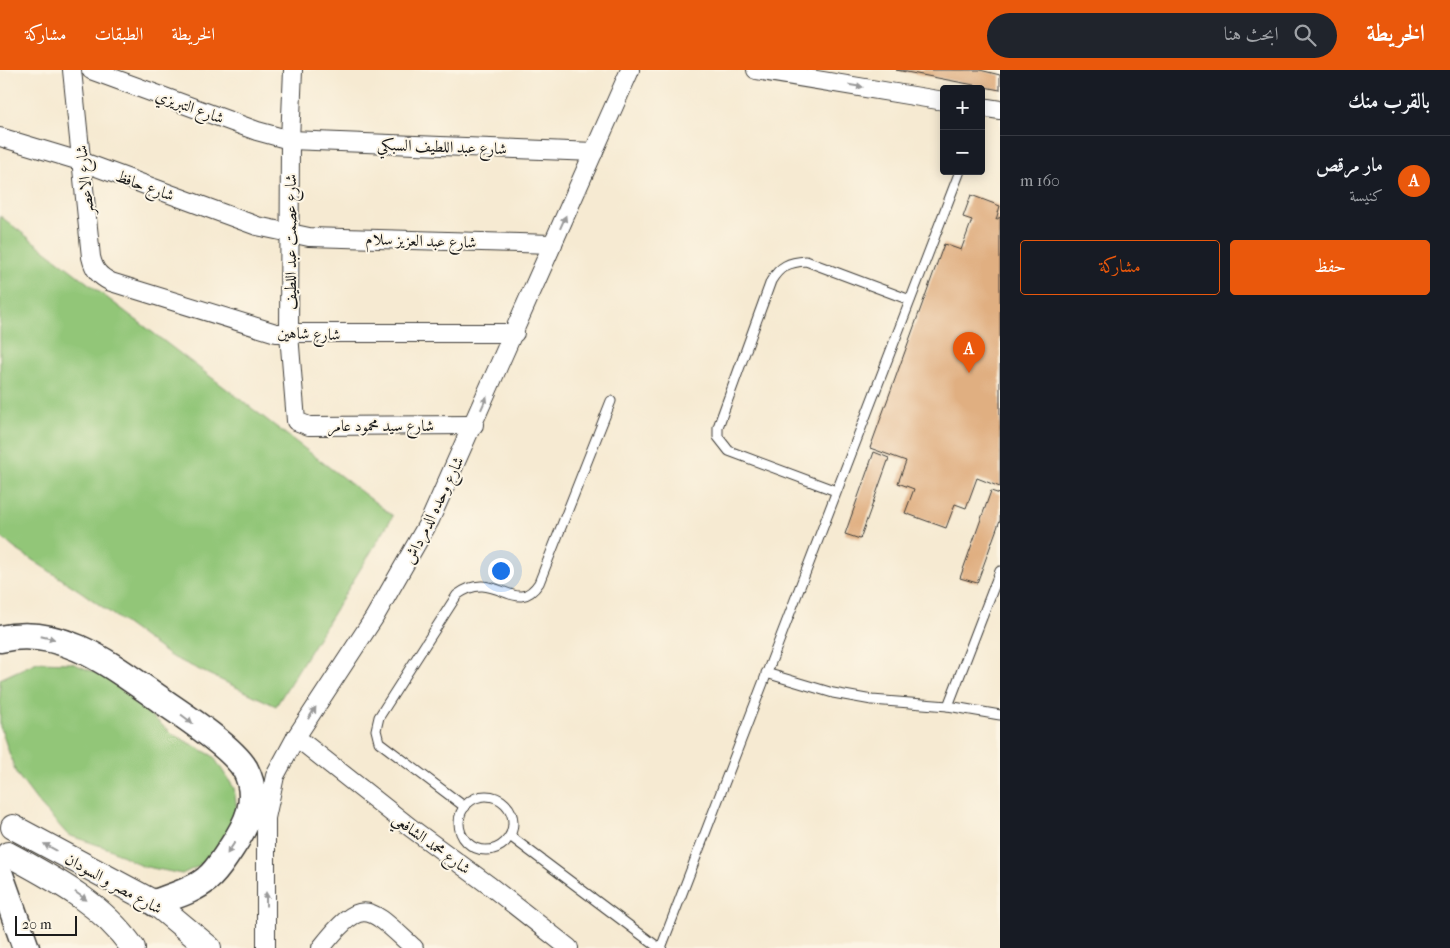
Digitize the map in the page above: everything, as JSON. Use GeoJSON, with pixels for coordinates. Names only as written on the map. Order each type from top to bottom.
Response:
{"type":"FeatureCollection","features":[{"type":"Feature","properties":{"kind":"main road"},"geometry":{"type":"LineString","coordinates":[[0,640],[13,636],[41,636],[72,644],[112,665],[234,756],[244,769],[260,801],[218,869],[206,880],[155,903]]}},
{"type":"Feature","properties":{"kind":"main road","name":"شارع مصر و السودان"},"geometry":{"type":"LineString","coordinates":[[13,828],[155,903],[209,948]]}},
{"type":"Feature","properties":{"kind":"main road"},"geometry":{"type":"LineString","coordinates":[[4,864],[26,948]]}},
{"type":"Feature","properties":{"kind":"main road","name":"شارع مصر و السودان"},"geometry":{"type":"LineString","coordinates":[[4,864],[79,893],[103,912],[121,930],[134,948]]}},
{"type":"Feature","properties":{"kind":"street","name":"شارع الاعصر"},"geometry":{"type":"LineString","coordinates":[[72,70],[83,162],[91,257],[94,268],[101,277],[111,282]]}},
{"type":"Feature","properties":{"kind":"street","name":"شارع التبريزي"},"geometry":{"type":"LineString","coordinates":[[91,70],[257,131],[290,140]]}},
{"type":"Feature","properties":{"kind":"street","name":"شارع عصمت عبد اللطيف"},"geometry":{"type":"LineString","coordinates":[[293,70],[290,140],[290,334],[294,414]]}},
{"type":"Feature","properties":{"kind":"street","name":"شارع وحده الدمرداش"},"geometry":{"type":"LineString","coordinates":[[266,948],[266,818],[260,801],[296,737],[374,618],[430,520],[515,333],[630,70]]}},
{"type":"Feature","properties":{"kind":"street"},"geometry":{"type":"LineString","coordinates":[[756,70],[940,100]]}},
{"type":"Feature","properties":{"kind":"street","name":"شارع حافظ"},"geometry":{"type":"LineString","coordinates":[[0,137],[83,162],[257,226],[290,234]]}},
{"type":"Feature","properties":{"kind":"street","name":"شارع عبد اللطيف السبكي"},"geometry":{"type":"LineString","coordinates":[[290,140],[594,152]]}},
{"type":"Feature","properties":{"kind":"street","name":"شارع عبد العزيز سلام"},"geometry":{"type":"LineString","coordinates":[[290,234],[309,237],[553,244]]}},
{"type":"Feature","properties":{"kind":"street","name":"شارع شاهين"},"geometry":{"type":"LineString","coordinates":[[111,282],[261,329],[290,334],[515,333]]}},
{"type":"Feature","properties":{"kind":"street","name":"شارع سيد محمود عامر"},"geometry":{"type":"LineString","coordinates":[[294,414],[296,421],[308,426],[474,425]]}},
{"type":"Feature","properties":{"kind":"street","name":"شارع محمد الشافعي"},"geometry":{"type":"LineString","coordinates":[[296,737],[410,828],[490,886],[569,948]]}},
{"type":"Feature","properties":{"kind":"street"},"geometry":{"type":"LineString","coordinates":[[321,948],[341,922],[353,913],[368,912],[382,918],[414,948]]}},
{"type":"Feature","properties":{"kind":"lane"},"geometry":{"type":"LineString","coordinates":[[510,836],[660,948],[958,175]]}},
{"type":"Feature","properties":{"kind":"lane"},"geometry":{"type":"LineString","coordinates":[[836,491],[729,451],[723,446],[718,437],[718,427],[771,281],[779,268],[792,262],[806,261],[910,300]]}},
{"type":"Feature","properties":{"kind":"lane"},"geometry":{"type":"LineString","coordinates":[[465,807],[379,742],[376,730],[379,717],[457,595],[467,588],[480,584],[516,597],[524,597],[533,591],[539,583],[611,401]]}},
{"type":"Feature","properties":{"kind":"lane"},"geometry":{"type":"LineString","coordinates":[[948,706],[1000,571]]}},
{"type":"Feature","properties":{"kind":"lane"},"geometry":{"type":"LineString","coordinates":[[766,673],[852,696],[948,706],[1000,715]]}},
{"type":"Feature","properties":{"kind":"lane"},"geometry":{"type":"LineString","coordinates":[[486,796],[501,801],[511,812],[513,828],[510,836],[499,847],[491,850],[476,848],[469,844],[460,830],[461,814],[471,802],[486,796]]}},
{"type":"Feature","properties":{"kind":"green space"},"geometry":{"type":"Polygon","coordinates":[[[0,216],[393,516],[276,706],[170,656],[83,593],[14,548],[0,536],[0,216]]]}},
{"type":"Feature","properties":{"kind":"green space"},"geometry":{"type":"Polygon","coordinates":[[[37,662],[72,663],[108,678],[171,733],[213,756],[234,788],[238,817],[209,861],[182,874],[142,866],[110,849],[68,835],[38,802],[16,773],[0,726],[0,679],[37,662]]]}},
{"type":"Feature","properties":{"kind":"building"},"geometry":{"type":"Polygon","coordinates":[[[896,70],[980,70],[1000,75],[1000,90],[985,87],[985,85],[974,85],[896,70]]]}},
{"type":"Feature","properties":{"kind":"building"},"geometry":{"type":"Polygon","coordinates":[[[971,195],[1000,206],[996,220],[1000,217],[1000,487],[977,478],[966,508],[955,504],[946,528],[905,513],[914,489],[898,483],[906,461],[870,448],[944,244],[961,250],[972,220],[963,217],[971,195]]]}},
{"type":"Feature","properties":{"kind":"building"},"geometry":{"type":"Polygon","coordinates":[[[874,452],[889,458],[860,539],[845,534],[874,452]]]}},
{"type":"Feature","properties":{"kind":"building"},"geometry":{"type":"Polygon","coordinates":[[[991,491],[1000,494],[1000,520],[977,583],[960,578],[991,491]]]}},
{"type":"Feature","properties":{"kind":"place","name":"مار مرقص"},"geometry":{"type":"Point","coordinates":[969,373]}}]}
